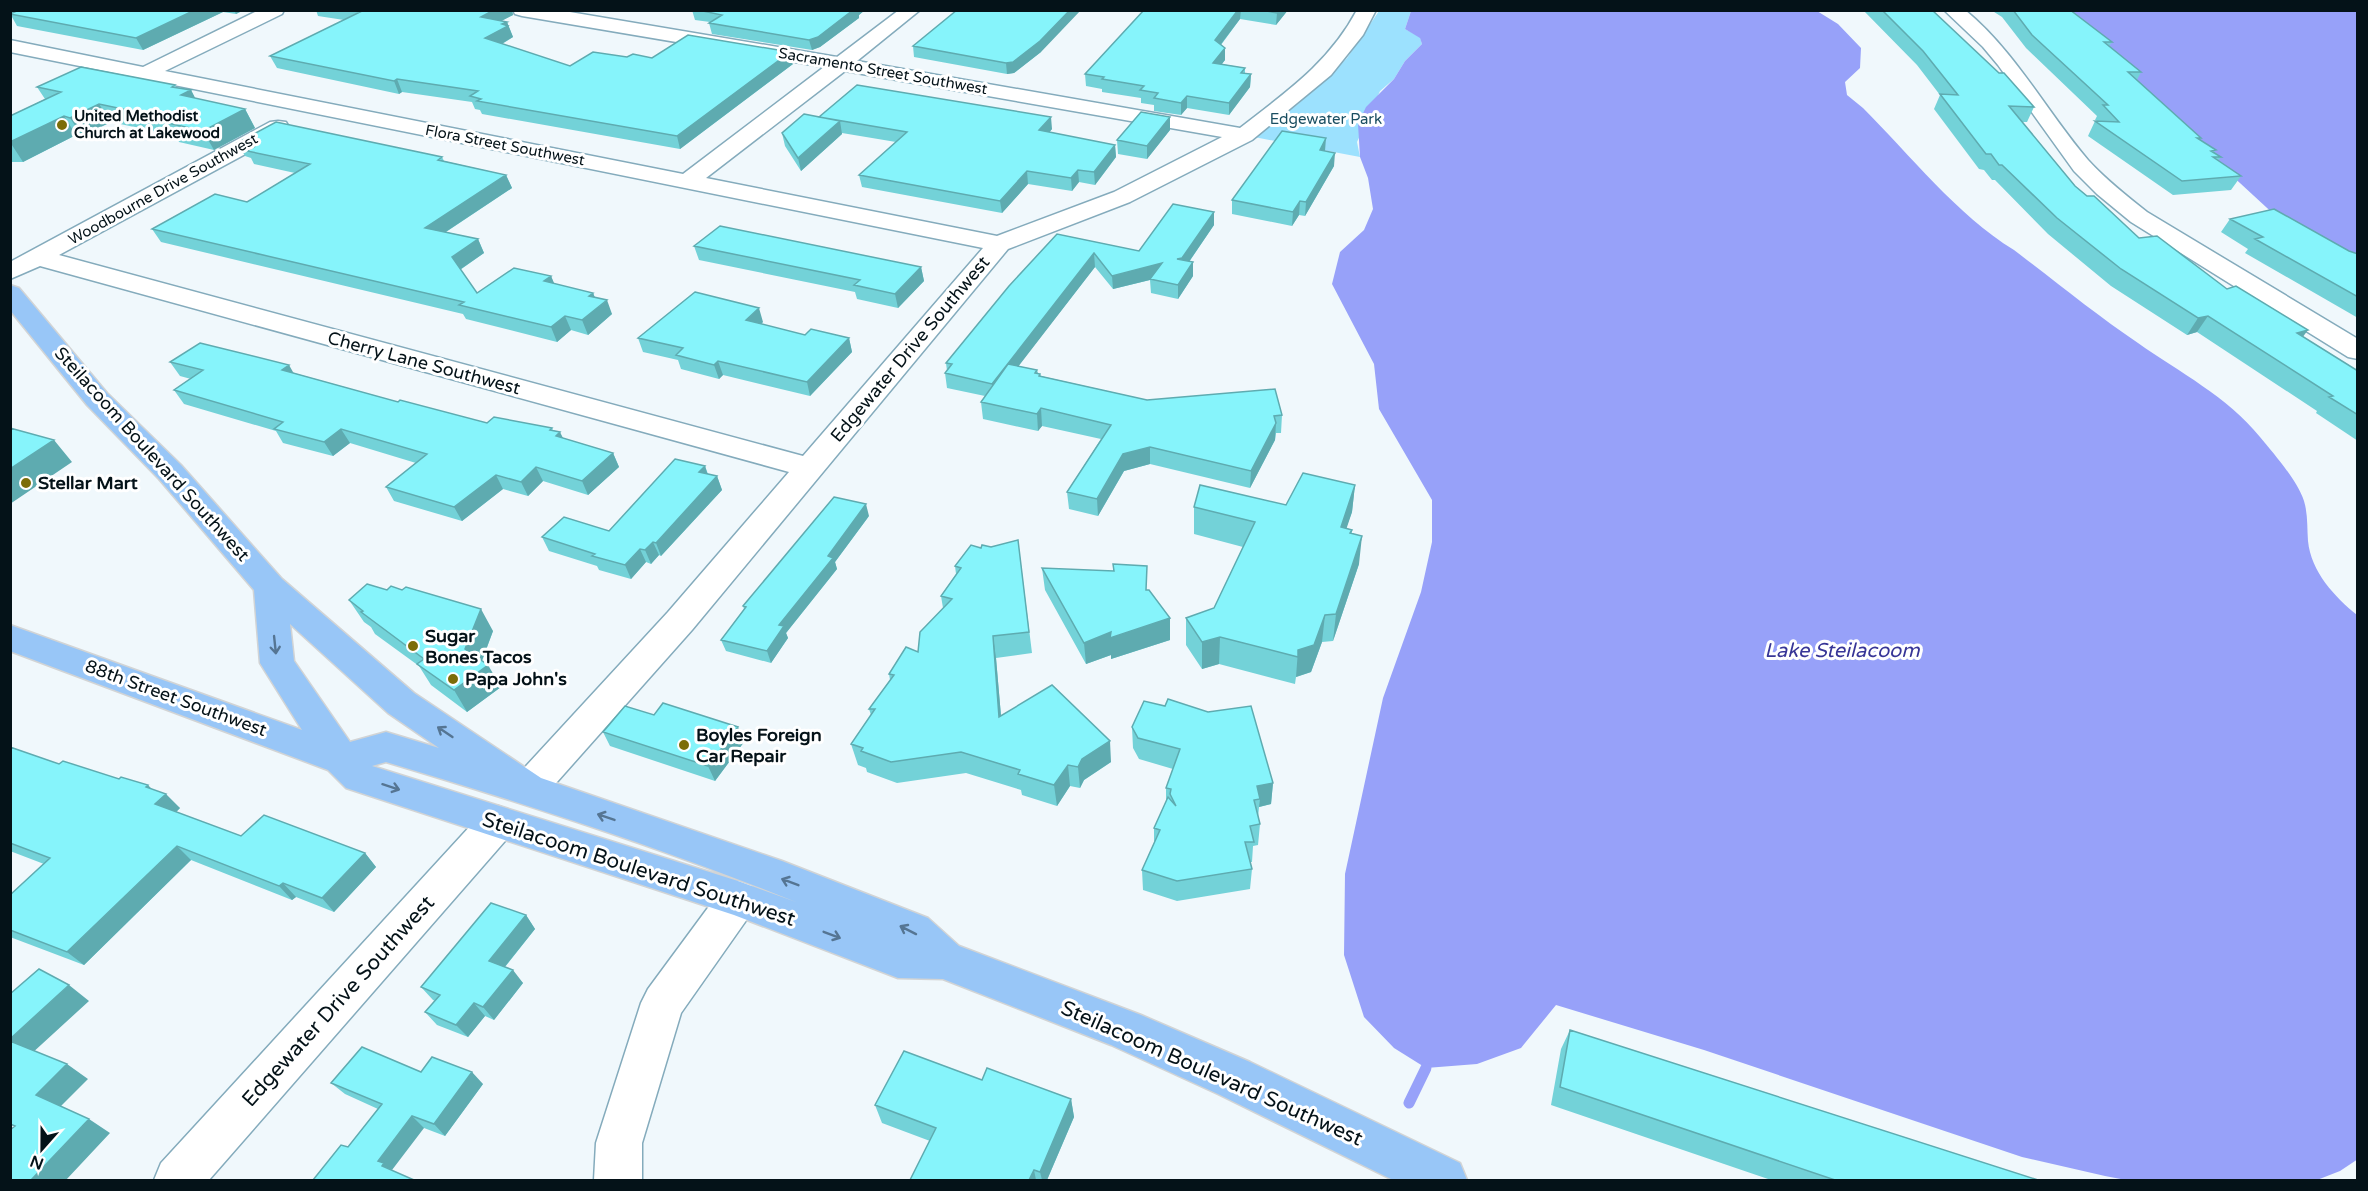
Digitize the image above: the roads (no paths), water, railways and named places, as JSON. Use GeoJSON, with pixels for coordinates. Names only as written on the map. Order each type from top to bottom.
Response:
{"type":"FeatureCollection","features":[{"type":"Feature","properties":{"kind":"main road","name":"Steilacoom Boulevard Southwest"},"geometry":{"type":"LineString","coordinates":[[10,293],[97,399],[171,472],[270,587],[401,703],[528,789]]}},
{"type":"Feature","properties":{"kind":"main road","name":"Steilacoom Boulevard Southwest"},"geometry":{"type":"LineString","coordinates":[[270,587],[277,663],[341,759],[359,777],[738,899],[898,959],[944,960],[1126,1029],[1234,1078],[1443,1180]]}},
{"type":"Feature","properties":{"kind":"main road","name":"88th Street Southwest"},"geometry":{"type":"LineString","coordinates":[[10,637],[341,759]]}},
{"type":"Feature","properties":{"kind":"main road","name":"Steilacoom Boulevard Southwest"},"geometry":{"type":"LineString","coordinates":[[341,759],[386,747],[528,789],[768,873],[913,931],[944,960]]}},
{"type":"Feature","properties":{"kind":"street"},"geometry":{"type":"LineString","coordinates":[[145,73],[275,10]]}},
{"type":"Feature","properties":{"kind":"street","name":"Sacramento Street Southwest"},"geometry":{"type":"LineString","coordinates":[[522,10],[585,16],[1244,135]]}},
{"type":"Feature","properties":{"kind":"street"},"geometry":{"type":"LineString","coordinates":[[687,182],[911,10]]}},
{"type":"Feature","properties":{"kind":"street","name":"Edgewater Drive Southwest"},"geometry":{"type":"LineString","coordinates":[[528,789],[680,621],[999,244],[1122,197],[1244,135],[1323,71],[1356,31],[1367,10]]}},
{"type":"Feature","properties":{"kind":"street"},"geometry":{"type":"LineString","coordinates":[[1953,10],[1990,43],[2007,62],[2073,156],[2111,195],[2139,217],[2358,351]]}},
{"type":"Feature","properties":{"kind":"street","name":"Flora Street Southwest"},"geometry":{"type":"LineString","coordinates":[[10,46],[999,244]]}},
{"type":"Feature","properties":{"kind":"street","name":"Woodbourne Drive Southwest"},"geometry":{"type":"LineString","coordinates":[[10,272],[315,107]]}},
{"type":"Feature","properties":{"kind":"street","name":"Cherry Lane Southwest"},"geometry":{"type":"LineString","coordinates":[[37,257],[811,468]]}},
{"type":"Feature","properties":{"kind":"street","name":"Edgewater Drive Southwest"},"geometry":{"type":"LineString","coordinates":[[178,1180],[498,822]]}},
{"type":"Feature","properties":{"kind":"street"},"geometry":{"type":"LineString","coordinates":[[618,1180],[620,1143],[633,1093],[663,1003],[738,899]]}},
{"type":"Feature","properties":{"kind":"water","name":"Lake Steilacoom"},"geometry":{"type":"Polygon","coordinates":[[[1411,11],[1817,11],[1838,24],[1861,48],[1860,68],[1845,82],[1847,95],[1863,108],[1935,184],[1993,236],[2122,332],[2218,397],[2260,437],[2285,467],[2301,493],[2306,511],[2310,552],[2319,573],[2340,600],[2357,615],[2358,1159],[2340,1171],[2317,1180],[2126,1180],[2022,1157],[1704,1050],[1556,1005],[1521,1048],[1477,1064],[1426,1068],[1394,1048],[1364,1017],[1344,955],[1345,874],[1383,698],[1421,592],[1432,542],[1432,500],[1379,409],[1374,364],[1332,284],[1340,252],[1364,230],[1373,209],[1368,178],[1360,157],[1358,124],[1366,107],[1394,79],[1405,61],[1422,44],[1420,38],[1405,29],[1411,11]]]}},
{"type":"Feature","properties":{"kind":"water"},"geometry":{"type":"Polygon","coordinates":[[[2068,11],[2357,11],[2357,266],[2279,219],[2215,160],[2068,11]]]}},
{"type":"Feature","properties":{"kind":"waterway"},"geometry":{"type":"LineString","coordinates":[[1409,1103],[1426,1068]]}},
{"type":"Feature","properties":{"kind":"place","name":"United Methodist Church at Lakewood"},"geometry":{"type":"Point","coordinates":[62,125]}},
{"type":"Feature","properties":{"kind":"place","name":"Stellar Mart"},"geometry":{"type":"Point","coordinates":[26,483]}},
{"type":"Feature","properties":{"kind":"place","name":"Sugar Bones Tacos"},"geometry":{"type":"Point","coordinates":[413,646]}},
{"type":"Feature","properties":{"kind":"place","name":"Papa John's"},"geometry":{"type":"Point","coordinates":[453,679]}},
{"type":"Feature","properties":{"kind":"place","name":"Boyles Foreign Car Repair"},"geometry":{"type":"Point","coordinates":[684,745]}},
{"type":"Feature","properties":{"kind":"park label","name":"Edgewater Park"},"geometry":{"type":"Point","coordinates":[1326,119]}}]}
